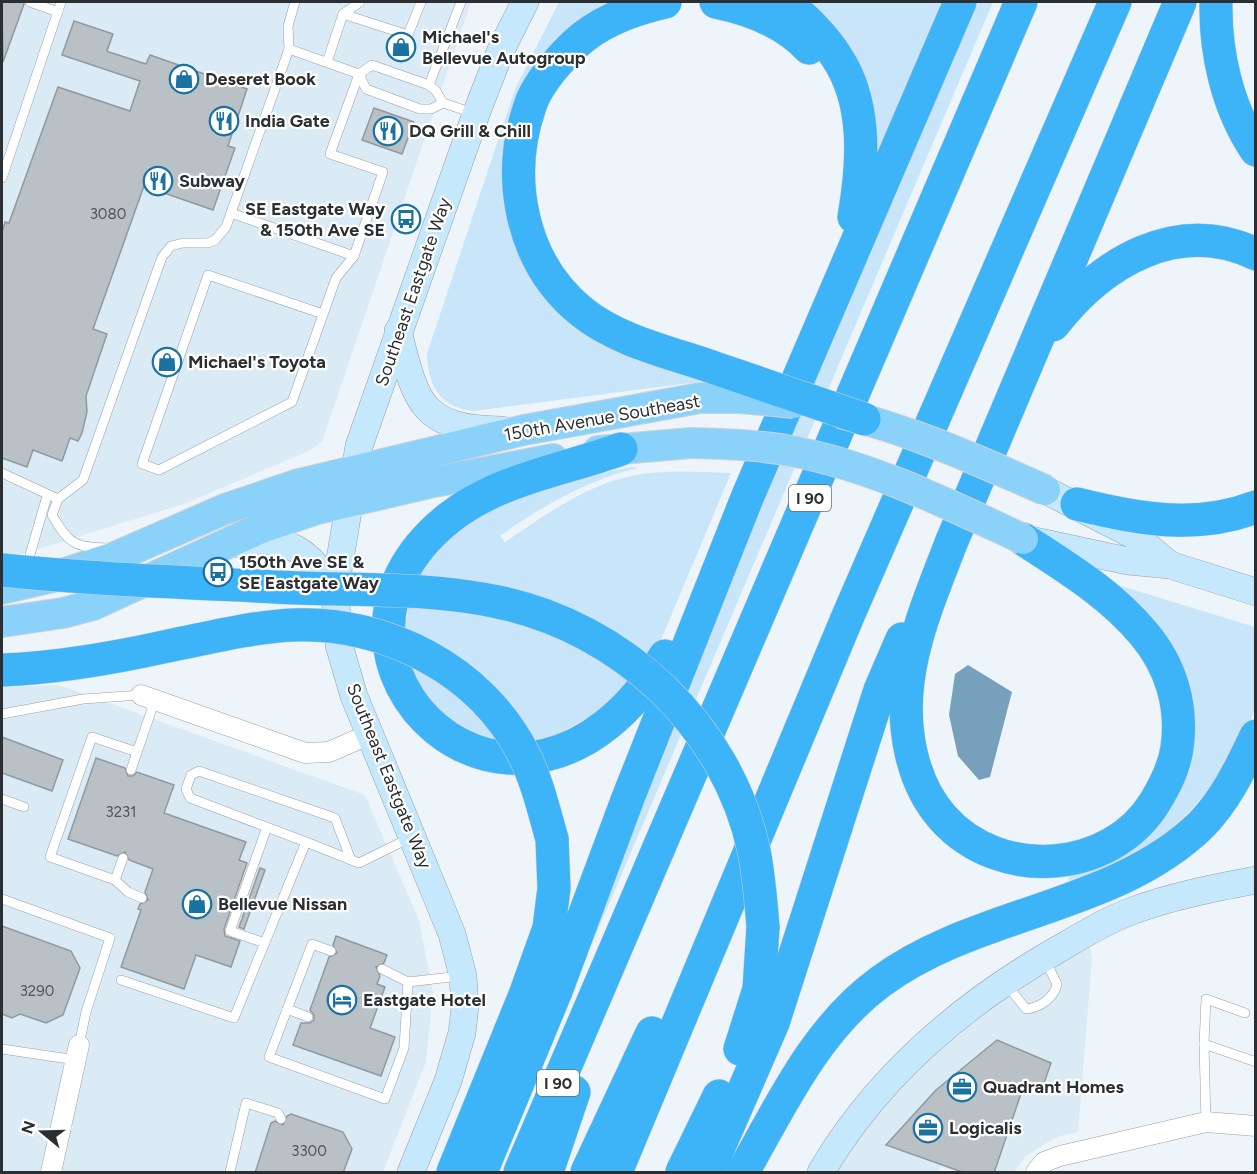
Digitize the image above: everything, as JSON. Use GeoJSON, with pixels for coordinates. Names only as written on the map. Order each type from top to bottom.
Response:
{"type":"FeatureCollection","features":[{"type":"Feature","properties":{"kind":"highway"},"geometry":{"type":"LineString","coordinates":[[665,2],[633,9],[602,25],[573,46],[548,75],[530,104],[520,147],[518,189],[525,224],[536,254],[555,284],[581,311],[602,326],[639,342],[864,419]]}},
{"type":"Feature","properties":{"kind":"highway"},"geometry":{"type":"LineString","coordinates":[[716,2],[763,16],[802,41],[824,65],[849,104],[861,140]]}},
{"type":"Feature","properties":{"kind":"highway"},"geometry":{"type":"LineString","coordinates":[[786,2],[815,29],[837,56],[849,82],[861,140],[861,177],[851,230],[824,317]]}},
{"type":"Feature","properties":{"kind":"highway"},"geometry":{"type":"LineString","coordinates":[[481,1173],[556,991],[628,798],[747,498],[960,2]]}},
{"type":"Feature","properties":{"kind":"highway","name":"I 90"},"geometry":{"type":"LineString","coordinates":[[519,1173],[1021,2]]}},
{"type":"Feature","properties":{"kind":"highway"},"geometry":{"type":"LineString","coordinates":[[616,1173],[848,616],[1115,2]]}},
{"type":"Feature","properties":{"kind":"highway"},"geometry":{"type":"LineString","coordinates":[[1023,539],[1086,580],[1122,610],[1145,635],[1159,656],[1171,678],[1177,701],[1180,727],[1175,758],[1167,782],[1148,813],[1125,836],[1109,847],[1073,859],[1014,860],[964,836],[943,818],[921,782],[908,742],[906,713],[908,682],[919,631],[951,543],[1023,376],[1087,216],[1180,2]]}},
{"type":"Feature","properties":{"kind":"highway"},"geometry":{"type":"LineString","coordinates":[[1216,2],[1220,60],[1234,105],[1256,150]]}},
{"type":"Feature","properties":{"kind":"highway"},"geometry":{"type":"LineString","coordinates":[[1023,376],[1047,332],[1064,310],[1084,289],[1115,265],[1146,249],[1181,240],[1200,239],[1226,243],[1256,254]]}},
{"type":"Feature","properties":{"kind":"highway"},"geometry":{"type":"LineString","coordinates":[[621,449],[536,476],[482,497],[450,517],[427,537],[404,570],[392,605],[388,631],[390,655],[398,681],[412,705],[430,725],[475,752],[524,760],[561,751],[609,723],[634,700],[672,644]]}},
{"type":"Feature","properties":{"kind":"highway"},"geometry":{"type":"LineString","coordinates":[[501,1122],[566,933],[615,778],[672,644],[747,498]]}},
{"type":"Feature","properties":{"kind":"highway"},"geometry":{"type":"LineString","coordinates":[[1077,504],[1130,518],[1197,521],[1256,507]]}},
{"type":"Feature","properties":{"kind":"highway"},"geometry":{"type":"LineString","coordinates":[[708,1173],[772,1023],[880,690],[903,634],[951,543]]}},
{"type":"Feature","properties":{"kind":"highway"},"geometry":{"type":"LineString","coordinates":[[10,599],[173,582],[460,596],[532,610],[584,631],[633,662],[658,683],[684,712],[713,752],[738,799],[754,850],[763,927],[759,990],[740,1051],[682,1173]]}},
{"type":"Feature","properties":{"kind":"highway"},"geometry":{"type":"LineString","coordinates":[[587,1173],[848,616]]}},
{"type":"Feature","properties":{"kind":"highway"},"geometry":{"type":"LineString","coordinates":[[2,670],[62,664],[259,629],[293,625],[338,627],[369,633],[405,645],[439,664],[484,701],[505,725],[523,753],[537,785],[552,840],[554,888],[549,927],[525,995],[453,1173]]}},
{"type":"Feature","properties":{"kind":"highway"},"geometry":{"type":"LineString","coordinates":[[743,1173],[814,1051],[856,1002],[907,964],[942,946],[1091,890],[1139,868],[1172,847],[1201,825],[1219,802],[1238,773],[1256,736]]}},
{"type":"Feature","properties":{"kind":"highway"},"geometry":{"type":"LineString","coordinates":[[547,1173],[582,1068],[597,994]]}},
{"type":"Feature","properties":{"kind":"main road","name":"Southeast Eastgate Way"},"geometry":{"type":"LineString","coordinates":[[411,1173],[448,1081],[462,1033],[465,1007],[463,976],[452,934],[368,735],[339,645],[336,604],[338,571],[358,446],[476,114],[500,52],[525,2]]}},
{"type":"Feature","properties":{"kind":"main road"},"geometry":{"type":"LineString","coordinates":[[398,331],[414,388],[432,412],[446,422],[466,429],[524,430]]}},
{"type":"Feature","properties":{"kind":"main road","name":"150th Avenue Southeast"},"geometry":{"type":"LineString","coordinates":[[10,599],[254,498],[299,484],[524,430],[700,398],[771,400],[809,405],[864,419],[974,459],[1077,504],[1135,536],[1170,565]]}},
{"type":"Feature","properties":{"kind":"main road","name":"150th Avenue Southeast"},"geometry":{"type":"LineString","coordinates":[[10,599],[63,613],[93,605],[261,528],[314,510],[506,467],[621,449],[691,443],[775,448],[846,465],[950,505],[1023,539],[1128,561],[1170,565],[1256,592]]}},
{"type":"Feature","properties":{"kind":"main road"},"geometry":{"type":"LineString","coordinates":[[213,549],[250,540],[286,544],[313,560],[325,575],[336,604]]}},
{"type":"Feature","properties":{"kind":"main road"},"geometry":{"type":"LineString","coordinates":[[1220,581],[1256,580]]}},
{"type":"Feature","properties":{"kind":"main road"},"geometry":{"type":"LineString","coordinates":[[822,1173],[836,1148],[886,1084],[924,1046],[971,1005],[1005,982],[1044,957],[1132,911],[1256,880]]}},
{"type":"Feature","properties":{"kind":"street"},"geometry":{"type":"LineString","coordinates":[[148,698],[305,753],[329,752],[368,735]]}},
{"type":"Feature","properties":{"kind":"street"},"geometry":{"type":"LineString","coordinates":[[51,1173],[77,1052]]}},
{"type":"Feature","properties":{"kind":"street"},"geometry":{"type":"LineString","coordinates":[[1040,1167],[1174,1127],[1206,1122],[1256,1126]]}},
{"type":"Feature","properties":{"kind":"lane"},"geometry":{"type":"LineString","coordinates":[[30,2],[58,12]]}},
{"type":"Feature","properties":{"kind":"lane"},"geometry":{"type":"LineString","coordinates":[[2,178],[61,2]]}},
{"type":"Feature","properties":{"kind":"lane"},"geometry":{"type":"LineString","coordinates":[[133,549],[82,547],[68,540],[52,515],[58,499],[83,480],[162,257],[171,246],[215,240],[226,227],[289,49],[288,26],[295,2]]}},
{"type":"Feature","properties":{"kind":"lane"},"geometry":{"type":"LineString","coordinates":[[327,62],[344,14],[360,2]]}},
{"type":"Feature","properties":{"kind":"lane"},"geometry":{"type":"LineString","coordinates":[[344,14],[408,35],[420,2]]}},
{"type":"Feature","properties":{"kind":"lane"},"geometry":{"type":"LineString","coordinates":[[429,85],[461,2]]}},
{"type":"Feature","properties":{"kind":"lane"},"geometry":{"type":"LineString","coordinates":[[289,49],[359,74],[366,89],[420,109],[431,109],[443,103]]}},
{"type":"Feature","properties":{"kind":"lane"},"geometry":{"type":"LineString","coordinates":[[323,314],[208,275],[142,464],[159,470],[292,402],[336,278],[354,256],[383,172],[330,154],[359,74],[372,65],[429,85],[436,91],[443,103],[476,114]]}},
{"type":"Feature","properties":{"kind":"lane"},"geometry":{"type":"LineString","coordinates":[[231,213],[354,256]]}},
{"type":"Feature","properties":{"kind":"lane"},"geometry":{"type":"LineString","coordinates":[[2,473],[47,496],[58,499]]}},
{"type":"Feature","properties":{"kind":"lane"},"geometry":{"type":"LineString","coordinates":[[10,599],[47,496]]}},
{"type":"Feature","properties":{"kind":"lane"},"geometry":{"type":"LineString","coordinates":[[2,714],[83,699],[148,698],[131,770]]}},
{"type":"Feature","properties":{"kind":"lane"},"geometry":{"type":"LineString","coordinates":[[137,752],[92,737],[50,857],[115,880],[128,892],[142,898]]}},
{"type":"Feature","properties":{"kind":"lane"},"geometry":{"type":"LineString","coordinates":[[351,860],[335,818],[199,771],[191,775],[186,789],[190,798],[306,842],[351,860],[359,863],[413,837]]}},
{"type":"Feature","properties":{"kind":"lane"},"geometry":{"type":"LineString","coordinates":[[2,799],[24,807]]}},
{"type":"Feature","properties":{"kind":"lane"},"geometry":{"type":"LineString","coordinates":[[265,943],[230,931],[267,827]]}},
{"type":"Feature","properties":{"kind":"lane"},"geometry":{"type":"LineString","coordinates":[[121,980],[234,1018],[306,842]]}},
{"type":"Feature","properties":{"kind":"lane"},"geometry":{"type":"LineString","coordinates":[[115,880],[123,858]]}},
{"type":"Feature","properties":{"kind":"lane"},"geometry":{"type":"LineString","coordinates":[[2,899],[110,938],[86,1012],[77,1052],[2,1048]]}},
{"type":"Feature","properties":{"kind":"lane"},"geometry":{"type":"LineString","coordinates":[[331,951],[312,944],[269,1057],[385,1099],[404,1048],[408,982]]}},
{"type":"Feature","properties":{"kind":"lane"},"geometry":{"type":"LineString","coordinates":[[1005,982],[1026,1010],[1046,1001],[1053,996],[1057,984],[1044,957]]}},
{"type":"Feature","properties":{"kind":"lane"},"geometry":{"type":"LineString","coordinates":[[382,969],[408,982],[463,976]]}},
{"type":"Feature","properties":{"kind":"lane"},"geometry":{"type":"LineString","coordinates":[[1206,1122],[1204,1044],[1206,999],[1245,1013]]}},
{"type":"Feature","properties":{"kind":"lane"},"geometry":{"type":"LineString","coordinates":[[287,1009],[308,1017]]}},
{"type":"Feature","properties":{"kind":"lane"},"geometry":{"type":"LineString","coordinates":[[1204,1044],[1256,1062]]}},
{"type":"Feature","properties":{"kind":"lane"},"geometry":{"type":"LineString","coordinates":[[230,1173],[246,1103],[278,1113],[281,1119]]}},
{"type":"Feature","properties":{"kind":"shaded area"},"geometry":{"type":"Polygon","coordinates":[[[2,2],[471,2],[322,442],[309,451],[184,504],[9,558],[2,557],[2,2]]]}},
{"type":"Feature","properties":{"kind":"shaded area"},"geometry":{"type":"Polygon","coordinates":[[[559,2],[625,2],[534,74],[520,249],[707,379],[474,411],[462,409],[444,400],[438,393],[430,376],[427,354],[515,89],[559,2]]]}},
{"type":"Feature","properties":{"kind":"shaded area"},"geometry":{"type":"Polygon","coordinates":[[[802,2],[946,2],[879,153],[877,151],[802,2]]]}},
{"type":"Feature","properties":{"kind":"shaded area"},"geometry":{"type":"Polygon","coordinates":[[[978,2],[993,2],[577,979],[705,633],[978,2]]]}},
{"type":"Feature","properties":{"kind":"shaded area"},"geometry":{"type":"Polygon","coordinates":[[[632,467],[639,468],[621,472],[566,495],[500,536],[505,542],[581,494],[631,476],[656,472],[731,473],[658,647],[613,703],[541,744],[504,745],[448,721],[413,676],[405,626],[416,564],[498,501],[592,475],[632,467]]]}},
{"type":"Feature","properties":{"kind":"shaded area"},"geometry":{"type":"Polygon","coordinates":[[[1121,586],[1255,627],[1255,705],[1247,730],[1230,760],[1208,790],[1175,825],[1139,851],[1070,883],[1067,869],[1189,759],[1121,586]]]}},
{"type":"Feature","properties":{"kind":"shaded area"},"geometry":{"type":"Polygon","coordinates":[[[968,665],[1012,692],[990,777],[979,780],[958,756],[949,715],[955,674],[968,665]]]}},
{"type":"Feature","properties":{"kind":"shaded area"},"geometry":{"type":"Polygon","coordinates":[[[59,685],[365,795],[419,920],[433,993],[426,1062],[383,1172],[2,1172],[2,687],[59,685]]]}},
{"type":"Feature","properties":{"kind":"shaded area"},"geometry":{"type":"Polygon","coordinates":[[[1090,946],[1092,960],[1078,1132],[1060,1136],[1043,1145],[1025,1157],[1014,1172],[955,1172],[941,1167],[938,1172],[837,1172],[870,1119],[931,1055],[1006,997],[1090,946]]]}},
{"type":"Feature","properties":{"kind":"building"},"geometry":{"type":"Polygon","coordinates":[[[2,2],[23,2],[24,4],[3,62],[2,2]]]}},
{"type":"Feature","properties":{"kind":"building"},"geometry":{"type":"Polygon","coordinates":[[[74,21],[113,34],[107,51],[109,52],[146,64],[150,55],[247,89],[228,146],[235,148],[213,210],[144,186],[93,329],[107,334],[86,396],[87,412],[82,433],[78,441],[70,438],[62,461],[33,450],[27,467],[2,458],[2,233],[5,222],[9,223],[58,87],[130,111],[140,81],[62,55],[74,21]]]}},
{"type":"Feature","properties":{"kind":"building","name":"DQ Grill & Chill"},"geometry":{"type":"Polygon","coordinates":[[[374,108],[414,122],[402,154],[362,140],[374,108]]]}},
{"type":"Feature","properties":{"kind":"building"},"geometry":{"type":"Polygon","coordinates":[[[2,737],[63,760],[52,791],[2,773],[2,737]]]}},
{"type":"Feature","properties":{"kind":"building","name":"Bellevue Nissan"},"geometry":{"type":"Polygon","coordinates":[[[96,758],[125,768],[128,776],[133,776],[137,772],[174,785],[164,813],[246,842],[239,860],[247,863],[224,929],[225,936],[240,941],[231,967],[196,955],[184,989],[121,967],[141,910],[138,909],[140,904],[148,900],[145,892],[153,869],[129,860],[125,852],[117,856],[68,839],[96,758]]]}},
{"type":"Feature","properties":{"kind":"building"},"geometry":{"type":"Polygon","coordinates":[[[260,868],[265,870],[244,929],[239,927],[260,868]]]}},
{"type":"Feature","properties":{"kind":"building"},"geometry":{"type":"Polygon","coordinates":[[[2,926],[71,951],[80,968],[63,1015],[46,1023],[20,1014],[12,1018],[2,1014],[2,926]]]}},
{"type":"Feature","properties":{"kind":"building","name":"Eastgate Hotel"},"geometry":{"type":"Polygon","coordinates":[[[336,936],[387,955],[384,963],[376,967],[380,976],[377,984],[385,987],[370,1028],[395,1037],[381,1076],[293,1045],[301,1023],[310,1023],[314,1020],[314,1015],[310,1010],[329,957],[337,953],[333,945],[336,936]]]}},
{"type":"Feature","properties":{"kind":"building"},"geometry":{"type":"Polygon","coordinates":[[[997,1040],[1051,1063],[1042,1089],[1025,1082],[994,1173],[965,1173],[886,1145],[936,1090],[997,1040]]]}},
{"type":"Feature","properties":{"kind":"building"},"geometry":{"type":"Polygon","coordinates":[[[291,1114],[343,1132],[352,1149],[343,1173],[255,1173],[271,1123],[275,1121],[283,1125],[287,1116],[291,1114]]]}},
{"type":"Feature","properties":{"kind":"place","name":"Michael's Bellevue Autogroup"},"geometry":{"type":"Point","coordinates":[401,47]}},
{"type":"Feature","properties":{"kind":"place","name":"Deseret Book"},"geometry":{"type":"Point","coordinates":[184,79]}},
{"type":"Feature","properties":{"kind":"place","name":"India Gate"},"geometry":{"type":"Point","coordinates":[224,121]}},
{"type":"Feature","properties":{"kind":"place","name":"DQ Grill & Chill"},"geometry":{"type":"Point","coordinates":[388,131]}},
{"type":"Feature","properties":{"kind":"place","name":"Subway"},"geometry":{"type":"Point","coordinates":[158,181]}},
{"type":"Feature","properties":{"kind":"place","name":"SE Eastgate Way & 150th Ave SE"},"geometry":{"type":"Point","coordinates":[406,219]}},
{"type":"Feature","properties":{"kind":"place","name":"Michael's Toyota"},"geometry":{"type":"Point","coordinates":[167,362]}},
{"type":"Feature","properties":{"kind":"place","name":"150th Ave SE & SE Eastgate Way"},"geometry":{"type":"Point","coordinates":[218,572]}},
{"type":"Feature","properties":{"kind":"place","name":"Bellevue Nissan"},"geometry":{"type":"Point","coordinates":[197,904]}},
{"type":"Feature","properties":{"kind":"place","name":"Eastgate Hotel"},"geometry":{"type":"Point","coordinates":[342,1000]}},
{"type":"Feature","properties":{"kind":"place","name":"Quadrant Homes"},"geometry":{"type":"Point","coordinates":[962,1087]}},
{"type":"Feature","properties":{"kind":"place","name":"Logicalis"},"geometry":{"type":"Point","coordinates":[928,1128]}}]}
